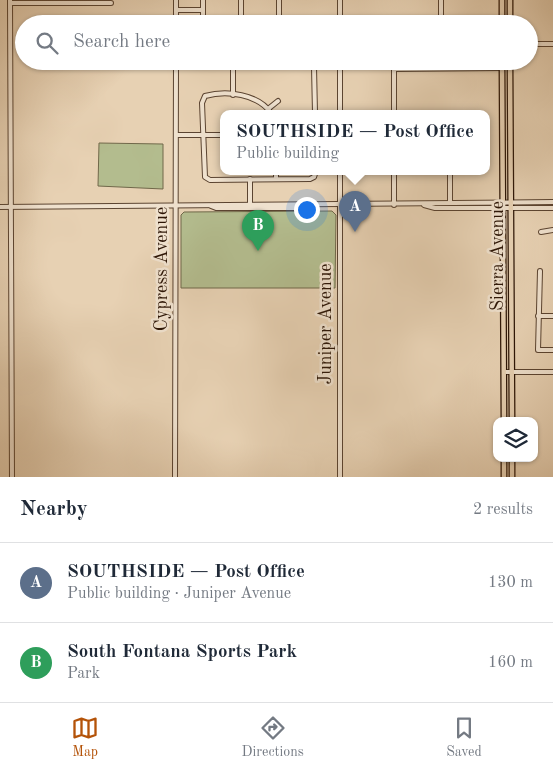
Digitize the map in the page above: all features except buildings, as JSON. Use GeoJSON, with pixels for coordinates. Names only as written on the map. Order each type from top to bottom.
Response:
{"type":"FeatureCollection","features":[{"type":"Feature","properties":{"kind":"main road"},"geometry":{"type":"LineString","coordinates":[[502,0],[502,15]]}},
{"type":"Feature","properties":{"kind":"main road"},"geometry":{"type":"LineString","coordinates":[[510,0],[510,15]]}},
{"type":"Feature","properties":{"kind":"main road","name":"Sierra Avenue"},"geometry":{"type":"LineString","coordinates":[[502,70],[506,417]]}},
{"type":"Feature","properties":{"kind":"main road","name":"Sierra Avenue"},"geometry":{"type":"LineString","coordinates":[[510,70],[512,417]]}},
{"type":"Feature","properties":{"kind":"main road"},"geometry":{"type":"LineString","coordinates":[[504,462],[504,477]]}},
{"type":"Feature","properties":{"kind":"main road"},"geometry":{"type":"LineString","coordinates":[[512,462],[512,477]]}},
{"type":"Feature","properties":{"kind":"street"},"geometry":{"type":"LineString","coordinates":[[176,0],[176,15]]}},
{"type":"Feature","properties":{"kind":"street"},"geometry":{"type":"LineString","coordinates":[[203,0],[203,15]]}},
{"type":"Feature","properties":{"kind":"street"},"geometry":{"type":"LineString","coordinates":[[241,0],[241,15]]}},
{"type":"Feature","properties":{"kind":"street"},"geometry":{"type":"LineString","coordinates":[[279,0],[279,15]]}},
{"type":"Feature","properties":{"kind":"street"},"geometry":{"type":"LineString","coordinates":[[340,0],[340,15]]}},
{"type":"Feature","properties":{"kind":"street"},"geometry":{"type":"LineString","coordinates":[[441,0],[441,15]]}},
{"type":"Feature","properties":{"kind":"street"},"geometry":{"type":"LineString","coordinates":[[12,477],[10,2],[111,3]]}},
{"type":"Feature","properties":{"kind":"street"},"geometry":{"type":"LineString","coordinates":[[176,10],[203,10]]}},
{"type":"Feature","properties":{"kind":"street"},"geometry":{"type":"LineString","coordinates":[[538,44],[553,44]]}},
{"type":"Feature","properties":{"kind":"street","name":"Cypress Avenue"},"geometry":{"type":"LineString","coordinates":[[175,477],[176,70]]}},
{"type":"Feature","properties":{"kind":"street"},"geometry":{"type":"LineString","coordinates":[[233,70],[233,95]]}},
{"type":"Feature","properties":{"kind":"street"},"geometry":{"type":"LineString","coordinates":[[315,70],[315,110]]}},
{"type":"Feature","properties":{"kind":"street"},"geometry":{"type":"LineString","coordinates":[[340,70],[340,110]]}},
{"type":"Feature","properties":{"kind":"street"},"geometry":{"type":"LineString","coordinates":[[394,70],[394,110]]}},
{"type":"Feature","properties":{"kind":"street"},"geometry":{"type":"LineString","coordinates":[[268,110],[253,98],[233,95],[205,96],[202,103],[205,178],[210,180],[276,180],[310,179],[314,175]]}},
{"type":"Feature","properties":{"kind":"street"},"geometry":{"type":"LineString","coordinates":[[270,110],[278,101]]}},
{"type":"Feature","properties":{"kind":"street"},"geometry":{"type":"LineString","coordinates":[[176,135],[220,135]]}},
{"type":"Feature","properties":{"kind":"street"},"geometry":{"type":"LineString","coordinates":[[276,175],[276,180]]}},
{"type":"Feature","properties":{"kind":"street","name":"Juniper Avenue"},"geometry":{"type":"LineString","coordinates":[[340,175],[340,477]]}},
{"type":"Feature","properties":{"kind":"street"},"geometry":{"type":"LineString","coordinates":[[394,175],[394,204]]}},
{"type":"Feature","properties":{"kind":"street"},"geometry":{"type":"LineString","coordinates":[[450,175],[450,206]]}},
{"type":"Feature","properties":{"kind":"street"},"geometry":{"type":"LineString","coordinates":[[250,179],[250,204]]}},
{"type":"Feature","properties":{"kind":"street"},"geometry":{"type":"LineString","coordinates":[[0,207],[211,206],[303,203],[307,205],[394,204],[450,206],[553,202]]}},
{"type":"Feature","properties":{"kind":"street"},"geometry":{"type":"LineString","coordinates":[[211,206],[223,208],[303,208],[307,205]]}},
{"type":"Feature","properties":{"kind":"street"},"geometry":{"type":"LineString","coordinates":[[511,205],[553,208]]}},
{"type":"Feature","properties":{"kind":"street"},"geometry":{"type":"LineString","coordinates":[[541,232],[553,230]]}},
{"type":"Feature","properties":{"kind":"street"},"geometry":{"type":"LineString","coordinates":[[540,270],[538,350],[553,350]]}},
{"type":"Feature","properties":{"kind":"street"},"geometry":{"type":"LineString","coordinates":[[538,316],[553,316]]}},
{"type":"Feature","properties":{"kind":"street"},"geometry":{"type":"LineString","coordinates":[[504,372],[553,372]]}},
{"type":"Feature","properties":{"kind":"green space"},"geometry":{"type":"Polygon","coordinates":[[[99,143],[163,144],[163,189],[98,186],[99,143]]]}},
{"type":"Feature","properties":{"kind":"green space"},"geometry":{"type":"Polygon","coordinates":[[[332,211],[336,215],[335,288],[181,288],[181,215],[184,212],[332,211]]]}},
{"type":"Feature","properties":{"kind":"place","name":"SOUTHSIDE — Post Office"},"geometry":{"type":"Point","coordinates":[355,232]}},
{"type":"Feature","properties":{"kind":"place","name":"South Fontana Sports Park"},"geometry":{"type":"Point","coordinates":[258,251]}}]}
